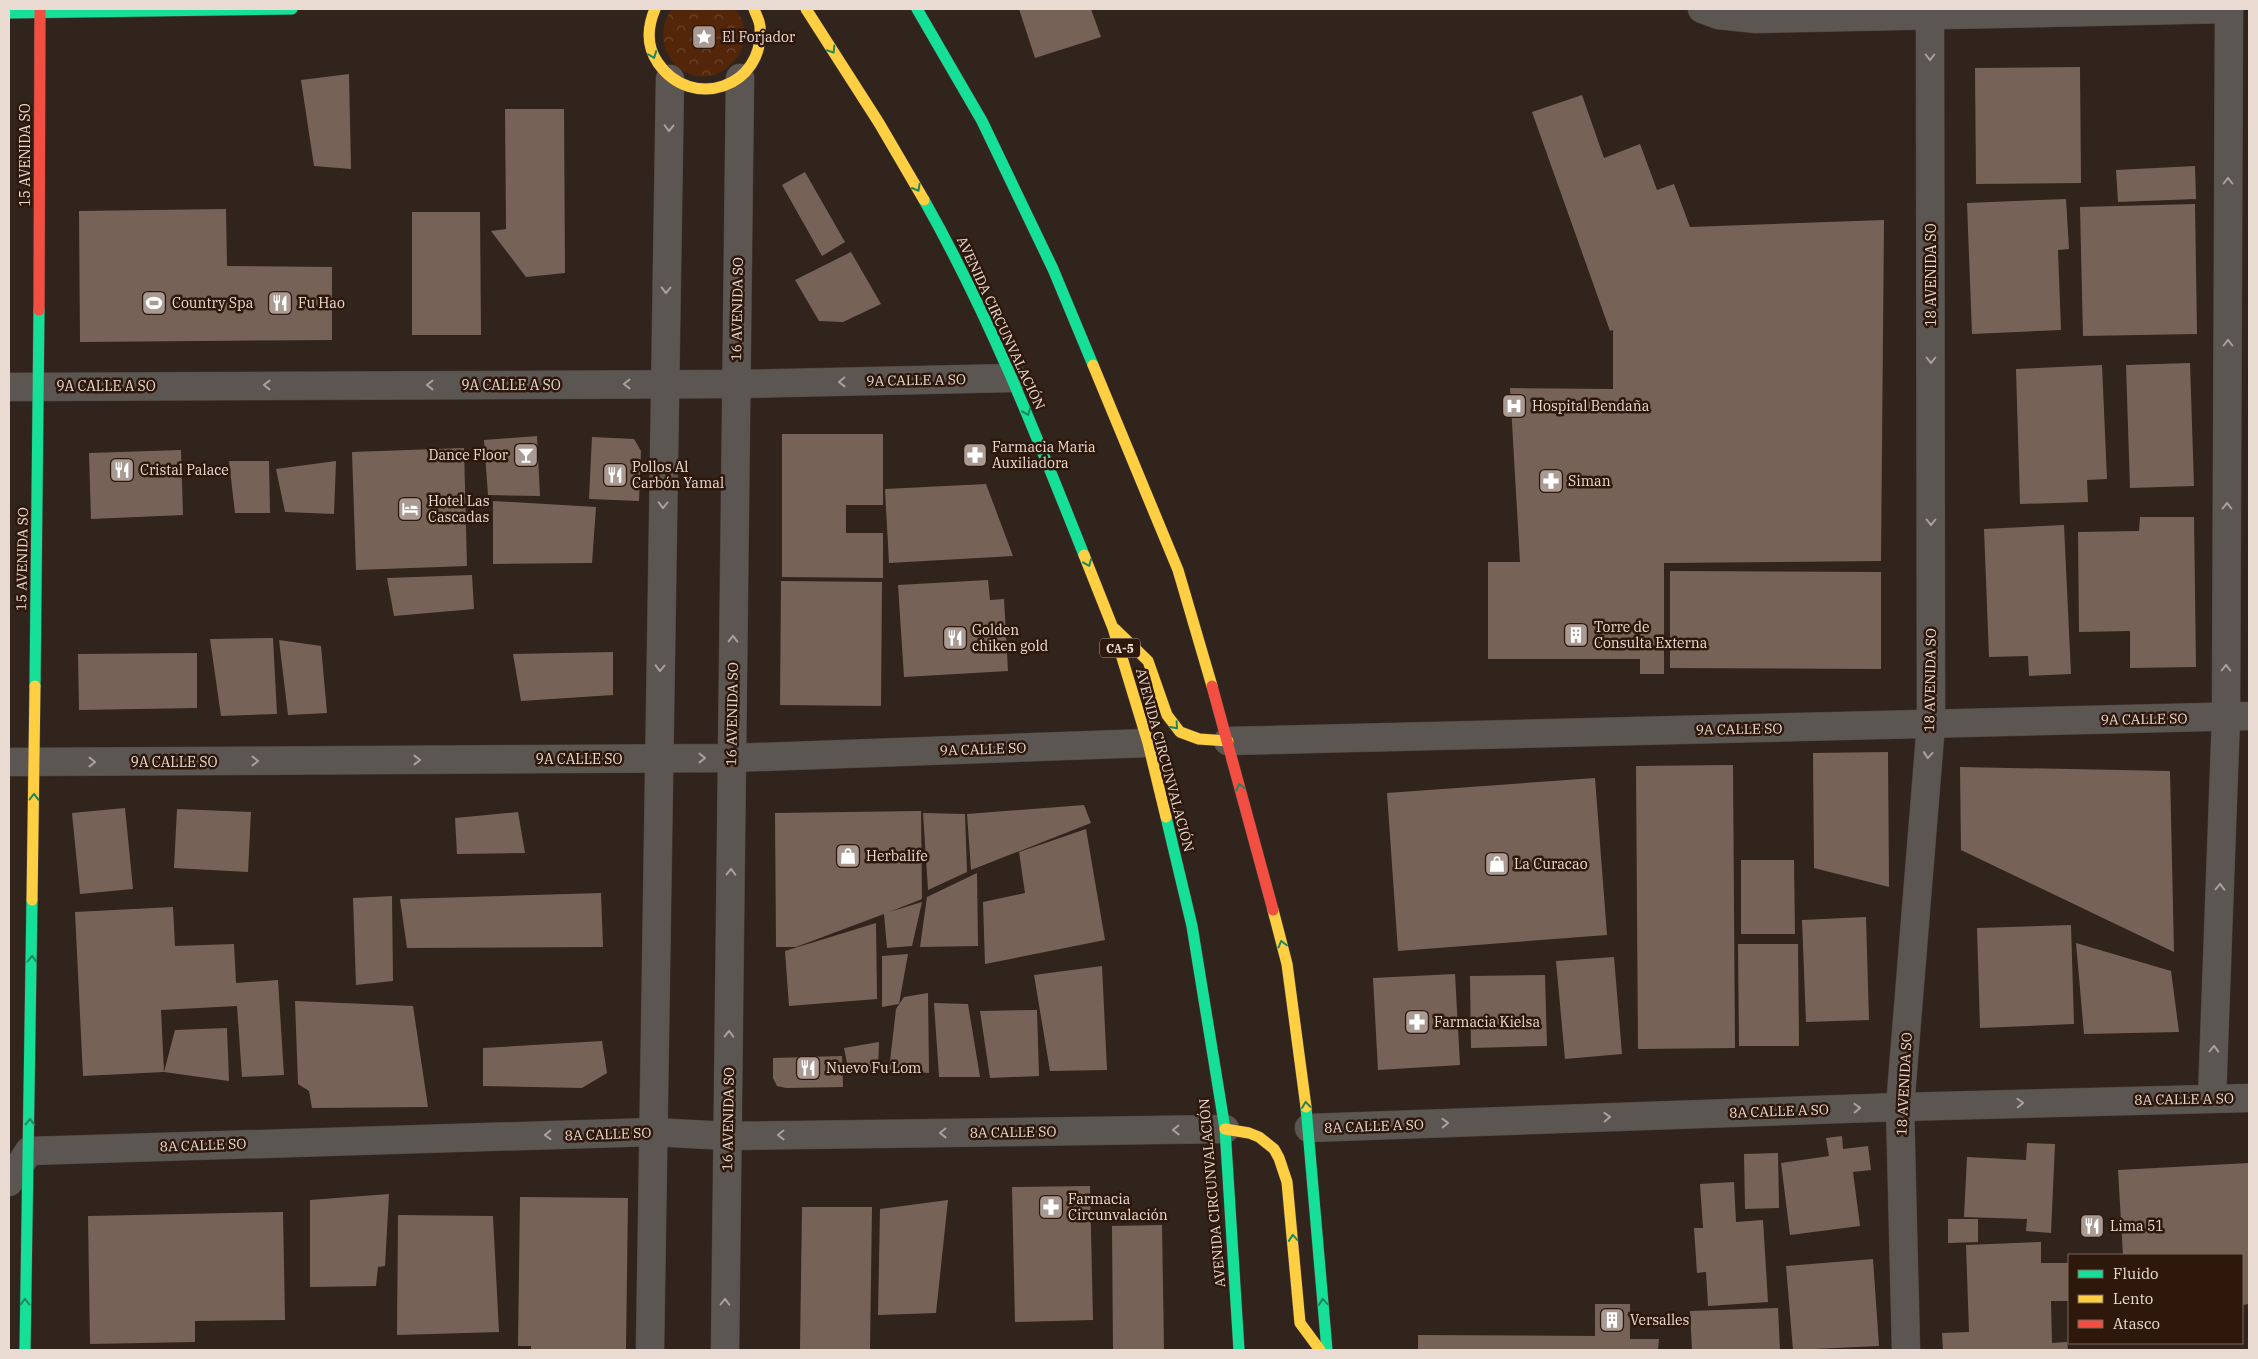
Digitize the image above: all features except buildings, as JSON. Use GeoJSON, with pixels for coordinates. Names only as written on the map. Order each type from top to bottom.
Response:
{"type":"FeatureCollection","features":[{"type":"Feature","properties":{"kind":"main road"},"geometry":{"type":"LineString","coordinates":[[9,13],[40,11],[292,9]]}},
{"type":"Feature","properties":{"kind":"main road"},"geometry":{"type":"LineString","coordinates":[[655,9],[650,19],[648,36],[651,52],[658,67],[670,79],[686,88],[705,91],[724,88],[740,78],[752,63],[759,45],[760,27],[754,9]]}},
{"type":"Feature","properties":{"kind":"main road","name":"AVENIDA CIRCUNVALACIÓN"},"geometry":{"type":"LineString","coordinates":[[806,9],[879,123],[940,229],[1013,378],[1114,628],[1148,743],[1192,926],[1224,1129],[1239,1350]]}},
{"type":"Feature","properties":{"kind":"main road"},"geometry":{"type":"LineString","coordinates":[[917,9],[982,121],[1057,278],[1170,547],[1228,742],[1287,964],[1309,1128],[1327,1350]]}},
{"type":"Feature","properties":{"kind":"main road","name":"15 AVENIDA SO"},"geometry":{"type":"LineString","coordinates":[[25,1350],[17,1258],[29,1150],[22,762],[39,386],[40,11]]}},
{"type":"Feature","properties":{"kind":"main road"},"geometry":{"type":"LineString","coordinates":[[1114,628],[1149,662],[1164,708],[1171,722],[1185,736],[1202,742],[1228,742]]}},
{"type":"Feature","properties":{"kind":"main road"},"geometry":{"type":"LineString","coordinates":[[1224,1129],[1244,1130],[1259,1135],[1275,1150],[1280,1161],[1287,1182],[1300,1323],[1320,1350]]}},
{"type":"Feature","properties":{"kind":"street"},"geometry":{"type":"LineString","coordinates":[[1702,9],[1718,15],[1756,19],[1930,12],[2229,9],[2238,717],[2212,1098]]}},
{"type":"Feature","properties":{"kind":"street","name":"18 AVENIDA SO"},"geometry":{"type":"LineString","coordinates":[[1906,1350],[1900,1106],[1931,724],[1930,12]]}},
{"type":"Feature","properties":{"kind":"street","name":"16 AVENIDA SO"},"geometry":{"type":"LineString","coordinates":[[725,1350],[740,78]]}},
{"type":"Feature","properties":{"kind":"street"},"geometry":{"type":"LineString","coordinates":[[650,1350],[670,79]]}},
{"type":"Feature","properties":{"kind":"street","name":"9A CALLE A SO"},"geometry":{"type":"LineString","coordinates":[[9,387],[736,384],[1013,378]]}},
{"type":"Feature","properties":{"kind":"street","name":"9A CALLE SO"},"geometry":{"type":"LineString","coordinates":[[1228,742],[2238,717]]}},
{"type":"Feature","properties":{"kind":"street","name":"9A CALLE SO"},"geometry":{"type":"LineString","coordinates":[[22,762],[732,758],[1148,743]]}},
{"type":"Feature","properties":{"kind":"street","name":"8A CALLE A SO"},"geometry":{"type":"LineString","coordinates":[[1309,1128],[1900,1106],[2249,1098]]}},
{"type":"Feature","properties":{"kind":"street","name":"8A CALLE SO"},"geometry":{"type":"LineString","coordinates":[[29,1150],[653,1132],[728,1136],[1224,1129]]}},
{"type":"Feature","properties":{"kind":"street"},"geometry":{"type":"LineString","coordinates":[[9,1182],[29,1150]]}},
{"type":"Feature","properties":{"kind":"green space"},"geometry":{"type":"Polygon","coordinates":[[[672,9],[735,9],[742,22],[744,35],[741,51],[733,62],[714,75],[700,76],[686,73],[675,64],[667,53],[663,39],[665,24],[672,9]]]}},
{"type":"Feature","properties":{"kind":"traffic: fast"},"geometry":{"type":"LineString","coordinates":[[9,13],[292,9]]}},
{"type":"Feature","properties":{"kind":"traffic: fast"},"geometry":{"type":"LineString","coordinates":[[917,9],[982,121],[1053,269],[1093,365]]}},
{"type":"Feature","properties":{"kind":"traffic: fast"},"geometry":{"type":"LineString","coordinates":[[924,200],[969,286],[1010,374],[1084,555]]}},
{"type":"Feature","properties":{"kind":"traffic: fast"},"geometry":{"type":"LineString","coordinates":[[35,686],[39,310]]}},
{"type":"Feature","properties":{"kind":"traffic: fast"},"geometry":{"type":"LineString","coordinates":[[1166,817],[1192,926],[1225,1129],[1239,1350]]}},
{"type":"Feature","properties":{"kind":"traffic: fast"},"geometry":{"type":"LineString","coordinates":[[25,1350],[32,900]]}},
{"type":"Feature","properties":{"kind":"traffic: fast"},"geometry":{"type":"LineString","coordinates":[[1306,1107],[1327,1350]]}},
{"type":"Feature","properties":{"kind":"traffic: slow"},"geometry":{"type":"LineString","coordinates":[[655,9],[649,30],[651,50],[654,57],[672,78],[689,86],[707,89],[724,86],[739,78],[751,65],[758,48],[760,27],[754,9]]}},
{"type":"Feature","properties":{"kind":"traffic: slow"},"geometry":{"type":"LineString","coordinates":[[806,9],[879,123],[924,200]]}},
{"type":"Feature","properties":{"kind":"traffic: slow"},"geometry":{"type":"LineString","coordinates":[[1093,365],[1178,570],[1212,686]]}},
{"type":"Feature","properties":{"kind":"traffic: slow"},"geometry":{"type":"LineString","coordinates":[[1084,555],[1113,628],[1148,743],[1166,817]]}},
{"type":"Feature","properties":{"kind":"traffic: slow"},"geometry":{"type":"LineString","coordinates":[[1115,629],[1148,661],[1167,715],[1180,732],[1199,739],[1228,741]]}},
{"type":"Feature","properties":{"kind":"traffic: slow"},"geometry":{"type":"LineString","coordinates":[[32,900],[35,686]]}},
{"type":"Feature","properties":{"kind":"traffic: slow"},"geometry":{"type":"LineString","coordinates":[[1273,910],[1287,964],[1306,1107]]}},
{"type":"Feature","properties":{"kind":"traffic: slow"},"geometry":{"type":"LineString","coordinates":[[1225,1129],[1249,1133],[1259,1137],[1274,1149],[1279,1158],[1287,1182],[1300,1323],[1320,1350]]}},
{"type":"Feature","properties":{"kind":"traffic: jam"},"geometry":{"type":"LineString","coordinates":[[39,310],[40,9]]}},
{"type":"Feature","properties":{"kind":"traffic: jam"},"geometry":{"type":"LineString","coordinates":[[1212,686],[1273,910]]}},
{"type":"Feature","properties":{"kind":"place","name":"El Forjador"},"geometry":{"type":"Point","coordinates":[704,37]}},
{"type":"Feature","properties":{"kind":"place","name":"Country Spa"},"geometry":{"type":"Point","coordinates":[154,303]}},
{"type":"Feature","properties":{"kind":"place","name":"Fu Hao"},"geometry":{"type":"Point","coordinates":[280,303]}},
{"type":"Feature","properties":{"kind":"place","name":"Hospital Bendaña"},"geometry":{"type":"Point","coordinates":[1514,406]}},
{"type":"Feature","properties":{"kind":"place","name":"Dance Floor"},"geometry":{"type":"Point","coordinates":[526,455]}},
{"type":"Feature","properties":{"kind":"place","name":"Farmacia Maria Auxiliadora"},"geometry":{"type":"Point","coordinates":[975,455]}},
{"type":"Feature","properties":{"kind":"place","name":"Cristal Palace"},"geometry":{"type":"Point","coordinates":[122,470]}},
{"type":"Feature","properties":{"kind":"place","name":"Pollos Al Carbón Yamal"},"geometry":{"type":"Point","coordinates":[615,475]}},
{"type":"Feature","properties":{"kind":"place","name":"Siman"},"geometry":{"type":"Point","coordinates":[1551,481]}},
{"type":"Feature","properties":{"kind":"place","name":"Hotel Las Cascadas"},"geometry":{"type":"Point","coordinates":[410,509]}},
{"type":"Feature","properties":{"kind":"place","name":"Torre de Consulta Externa"},"geometry":{"type":"Point","coordinates":[1576,635]}},
{"type":"Feature","properties":{"kind":"place","name":"Golden chiken gold"},"geometry":{"type":"Point","coordinates":[955,638]}},
{"type":"Feature","properties":{"kind":"place","name":"Herbalife"},"geometry":{"type":"Point","coordinates":[848,856]}},
{"type":"Feature","properties":{"kind":"place","name":"La Curacao"},"geometry":{"type":"Point","coordinates":[1497,864]}},
{"type":"Feature","properties":{"kind":"place","name":"Farmacia Kielsa"},"geometry":{"type":"Point","coordinates":[1417,1022]}},
{"type":"Feature","properties":{"kind":"place","name":"Nuevo Fu Lom"},"geometry":{"type":"Point","coordinates":[808,1068]}},
{"type":"Feature","properties":{"kind":"place","name":"Farmacia Circunvalación"},"geometry":{"type":"Point","coordinates":[1051,1207]}},
{"type":"Feature","properties":{"kind":"place","name":"Lima 51"},"geometry":{"type":"Point","coordinates":[2092,1226]}},
{"type":"Feature","properties":{"kind":"place","name":"Versalles"},"geometry":{"type":"Point","coordinates":[1612,1320]}}]}
